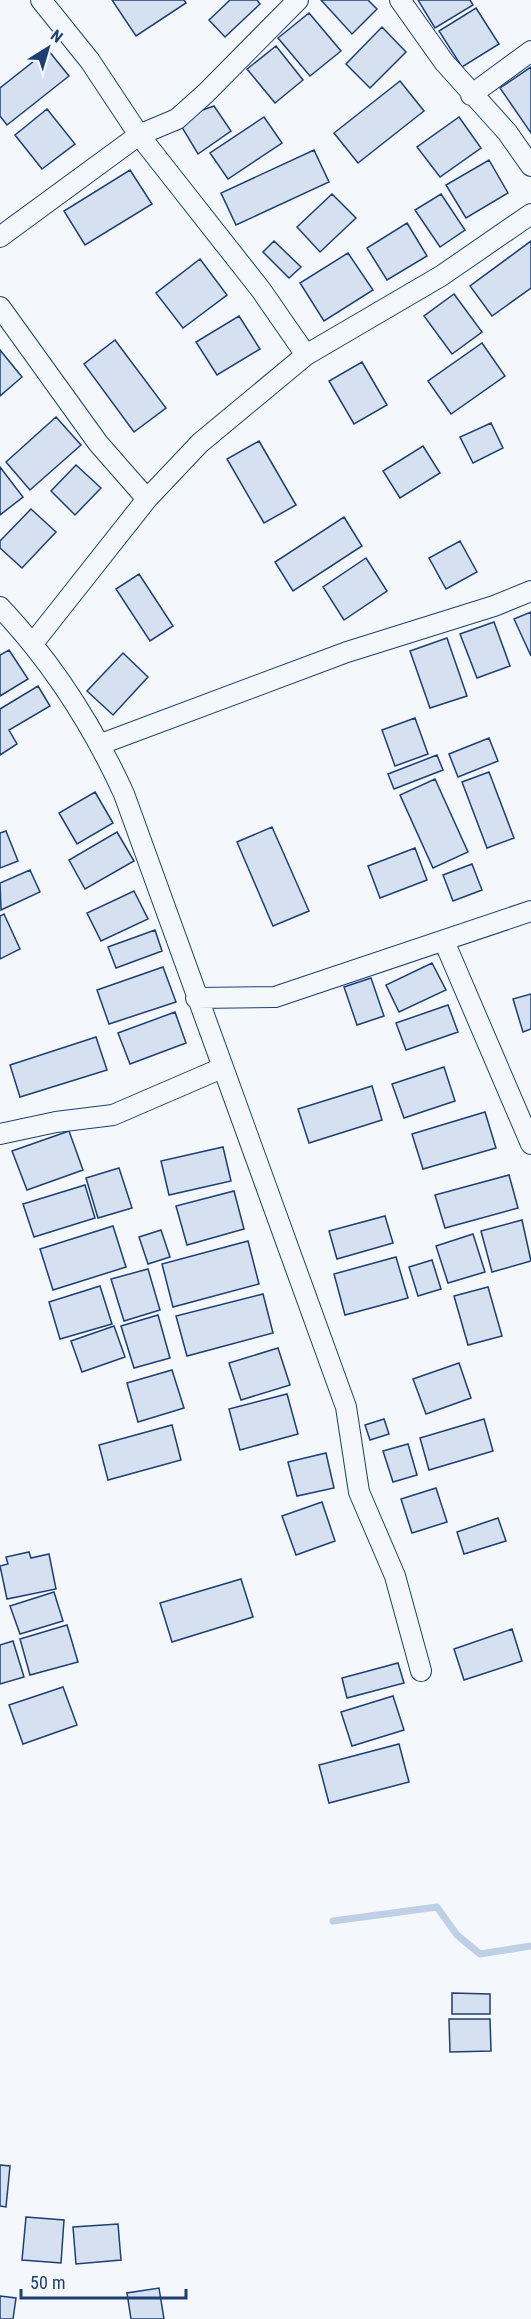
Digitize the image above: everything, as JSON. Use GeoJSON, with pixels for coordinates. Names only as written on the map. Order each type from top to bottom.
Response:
{"type":"FeatureCollection","features":[{"type":"Feature","properties":{"kind":"street"},"geometry":{"type":"LineString","coordinates":[[41,0],[90,61],[139,135],[261,290],[306,355]]}},
{"type":"Feature","properties":{"kind":"street"},"geometry":{"type":"LineString","coordinates":[[0,237],[139,135],[177,118],[206,93],[298,0]]}},
{"type":"Feature","properties":{"kind":"street"},"geometry":{"type":"LineString","coordinates":[[400,0],[471,95],[507,132],[531,166]]}},
{"type":"Feature","properties":{"kind":"street"},"geometry":{"type":"LineString","coordinates":[[471,95],[531,51]]}},
{"type":"Feature","properties":{"kind":"street"},"geometry":{"type":"LineString","coordinates":[[34,642],[147,499],[200,443],[306,355],[441,276],[531,214]]}},
{"type":"Feature","properties":{"kind":"street"},"geometry":{"type":"LineString","coordinates":[[0,307],[98,443],[147,499]]}},
{"type":"Feature","properties":{"kind":"street"},"geometry":{"type":"LineString","coordinates":[[101,744],[347,652],[494,606],[531,591]]}},
{"type":"Feature","properties":{"kind":"street"},"geometry":{"type":"LineString","coordinates":[[0,607],[34,642],[101,744],[124,794],[196,998],[290,1245],[346,1407],[359,1492],[395,1576],[421,1671]]}},
{"type":"Feature","properties":{"kind":"street"},"geometry":{"type":"LineString","coordinates":[[196,998],[275,997],[531,911]]}},
{"type":"Feature","properties":{"kind":"street"},"geometry":{"type":"LineString","coordinates":[[444,941],[531,1144]]}},
{"type":"Feature","properties":{"kind":"street"},"geometry":{"type":"LineString","coordinates":[[1,1132],[113,1114],[222,1068]]}},
{"type":"Feature","properties":{"kind":"building"},"geometry":{"type":"Polygon","coordinates":[[[112,0],[184,0],[186,3],[136,36],[112,0]]]}},
{"type":"Feature","properties":{"kind":"building"},"geometry":{"type":"Polygon","coordinates":[[[230,0],[257,0],[260,4],[225,37],[209,20],[230,0]]]}},
{"type":"Feature","properties":{"kind":"building"},"geometry":{"type":"Polygon","coordinates":[[[321,0],[368,0],[377,9],[352,34],[321,0]]]}},
{"type":"Feature","properties":{"kind":"building"},"geometry":{"type":"Polygon","coordinates":[[[418,0],[470,0],[473,5],[435,28],[418,0]]]}},
{"type":"Feature","properties":{"kind":"building"},"geometry":{"type":"Polygon","coordinates":[[[476,8],[499,44],[462,67],[439,31],[476,8]]]}},
{"type":"Feature","properties":{"kind":"building"},"geometry":{"type":"Polygon","coordinates":[[[309,13],[341,51],[310,76],[278,38],[309,13]]]}},
{"type":"Feature","properties":{"kind":"building"},"geometry":{"type":"Polygon","coordinates":[[[382,27],[406,52],[370,88],[346,64],[382,27]]]}},
{"type":"Feature","properties":{"kind":"building"},"geometry":{"type":"Polygon","coordinates":[[[276,46],[303,80],[275,103],[247,69],[276,46]]]}},
{"type":"Feature","properties":{"kind":"building"},"geometry":{"type":"Polygon","coordinates":[[[48,50],[69,76],[7,125],[0,116],[0,88],[48,50]]]}},
{"type":"Feature","properties":{"kind":"building"},"geometry":{"type":"Polygon","coordinates":[[[531,67],[531,133],[500,88],[531,67]]]}},
{"type":"Feature","properties":{"kind":"building"},"geometry":{"type":"Polygon","coordinates":[[[400,81],[424,111],[358,163],[334,133],[400,81]]]}},
{"type":"Feature","properties":{"kind":"building"},"geometry":{"type":"Polygon","coordinates":[[[214,106],[231,131],[198,154],[177,119],[214,106]]]}},
{"type":"Feature","properties":{"kind":"building"},"geometry":{"type":"Polygon","coordinates":[[[47,109],[75,144],[42,169],[15,135],[47,109]]]}},
{"type":"Feature","properties":{"kind":"building"},"geometry":{"type":"Polygon","coordinates":[[[264,117],[282,143],[228,179],[210,153],[264,117]]]}},
{"type":"Feature","properties":{"kind":"building"},"geometry":{"type":"Polygon","coordinates":[[[459,117],[481,148],[440,177],[417,147],[459,117]]]}},
{"type":"Feature","properties":{"kind":"building"},"geometry":{"type":"Polygon","coordinates":[[[314,150],[329,182],[236,225],[221,193],[314,150]]]}},
{"type":"Feature","properties":{"kind":"building"},"geometry":{"type":"Polygon","coordinates":[[[489,160],[508,193],[466,218],[446,185],[489,160]]]}},
{"type":"Feature","properties":{"kind":"building"},"geometry":{"type":"Polygon","coordinates":[[[130,170],[152,204],[85,245],[64,211],[130,170]]]}},
{"type":"Feature","properties":{"kind":"building"},"geometry":{"type":"Polygon","coordinates":[[[332,194],[356,218],[320,252],[297,227],[332,194]]]}},
{"type":"Feature","properties":{"kind":"building"},"geometry":{"type":"Polygon","coordinates":[[[441,194],[465,230],[440,247],[415,210],[441,194]]]}},
{"type":"Feature","properties":{"kind":"building"},"geometry":{"type":"Polygon","coordinates":[[[407,223],[427,256],[387,280],[367,248],[407,223]]]}},
{"type":"Feature","properties":{"kind":"building"},"geometry":{"type":"Polygon","coordinates":[[[274,241],[301,267],[289,278],[263,252],[274,241]]]}},
{"type":"Feature","properties":{"kind":"building"},"geometry":{"type":"Polygon","coordinates":[[[531,241],[531,288],[492,316],[470,286],[531,241]]]}},
{"type":"Feature","properties":{"kind":"building"},"geometry":{"type":"Polygon","coordinates":[[[348,253],[373,290],[324,321],[300,283],[348,253]]]}},
{"type":"Feature","properties":{"kind":"building"},"geometry":{"type":"Polygon","coordinates":[[[200,259],[227,295],[183,328],[156,293],[200,259]]]}},
{"type":"Feature","properties":{"kind":"building"},"geometry":{"type":"Polygon","coordinates":[[[454,294],[482,332],[452,354],[424,316],[454,294]]]}},
{"type":"Feature","properties":{"kind":"building"},"geometry":{"type":"Polygon","coordinates":[[[239,316],[260,349],[217,375],[196,342],[239,316]]]}},
{"type":"Feature","properties":{"kind":"building"},"geometry":{"type":"Polygon","coordinates":[[[115,340],[166,408],[134,432],[84,364],[115,340]]]}},
{"type":"Feature","properties":{"kind":"building"},"geometry":{"type":"Polygon","coordinates":[[[482,343],[505,376],[451,414],[428,381],[482,343]]]}},
{"type":"Feature","properties":{"kind":"building"},"geometry":{"type":"Polygon","coordinates":[[[0,350],[22,377],[0,396],[0,350]]]}},
{"type":"Feature","properties":{"kind":"building"},"geometry":{"type":"Polygon","coordinates":[[[362,362],[387,405],[354,424],[329,381],[362,362]]]}},
{"type":"Feature","properties":{"kind":"building"},"geometry":{"type":"Polygon","coordinates":[[[56,417],[81,445],[30,490],[6,462],[56,417]]]}},
{"type":"Feature","properties":{"kind":"building"},"geometry":{"type":"Polygon","coordinates":[[[491,423],[503,448],[473,463],[460,437],[491,423]]]}},
{"type":"Feature","properties":{"kind":"building"},"geometry":{"type":"Polygon","coordinates":[[[259,441],[296,505],[264,523],[227,459],[259,441]]]}},
{"type":"Feature","properties":{"kind":"building"},"geometry":{"type":"Polygon","coordinates":[[[423,446],[440,473],[400,498],[383,471],[423,446]]]}},
{"type":"Feature","properties":{"kind":"building"},"geometry":{"type":"Polygon","coordinates":[[[76,465],[101,488],[75,515],[51,491],[76,465]]]}},
{"type":"Feature","properties":{"kind":"building"},"geometry":{"type":"Polygon","coordinates":[[[0,467],[23,497],[0,515],[0,467]]]}},
{"type":"Feature","properties":{"kind":"building"},"geometry":{"type":"Polygon","coordinates":[[[31,509],[56,532],[22,568],[0,548],[0,541],[31,509]]]}},
{"type":"Feature","properties":{"kind":"building"},"geometry":{"type":"Polygon","coordinates":[[[344,517],[362,546],[293,591],[275,562],[344,517]]]}},
{"type":"Feature","properties":{"kind":"building"},"geometry":{"type":"Polygon","coordinates":[[[460,541],[477,572],[446,589],[429,558],[460,541]]]}},
{"type":"Feature","properties":{"kind":"building"},"geometry":{"type":"Polygon","coordinates":[[[366,558],[387,591],[344,620],[323,587],[366,558]]]}},
{"type":"Feature","properties":{"kind":"building"},"geometry":{"type":"Polygon","coordinates":[[[139,574],[173,626],[150,641],[116,589],[139,574]]]}},
{"type":"Feature","properties":{"kind":"building"},"geometry":{"type":"Polygon","coordinates":[[[531,612],[531,656],[514,619],[531,612]]]}},
{"type":"Feature","properties":{"kind":"building"},"geometry":{"type":"Polygon","coordinates":[[[494,622],[510,666],[477,678],[460,634],[494,622]]]}},
{"type":"Feature","properties":{"kind":"building"},"geometry":{"type":"Polygon","coordinates":[[[447,638],[467,696],[430,708],[410,651],[447,638]]]}},
{"type":"Feature","properties":{"kind":"building"},"geometry":{"type":"Polygon","coordinates":[[[9,650],[28,679],[0,696],[0,655],[9,650]]]}},
{"type":"Feature","properties":{"kind":"building"},"geometry":{"type":"Polygon","coordinates":[[[123,653],[148,677],[113,715],[87,691],[123,653]]]}},
{"type":"Feature","properties":{"kind":"building"},"geometry":{"type":"Polygon","coordinates":[[[38,686],[50,706],[9,730],[17,744],[0,755],[0,709],[38,686]]]}},
{"type":"Feature","properties":{"kind":"building"},"geometry":{"type":"Polygon","coordinates":[[[415,718],[428,754],[395,766],[382,730],[415,718]]]}},
{"type":"Feature","properties":{"kind":"building"},"geometry":{"type":"Polygon","coordinates":[[[489,738],[498,761],[458,777],[449,754],[489,738]]]}},
{"type":"Feature","properties":{"kind":"building"},"geometry":{"type":"Polygon","coordinates":[[[437,755],[443,770],[394,789],[388,774],[437,755]]]}},
{"type":"Feature","properties":{"kind":"building"},"geometry":{"type":"Polygon","coordinates":[[[489,772],[514,838],[487,848],[462,782],[489,772]]]}},
{"type":"Feature","properties":{"kind":"building"},"geometry":{"type":"Polygon","coordinates":[[[435,779],[468,852],[433,868],[400,795],[435,779]]]}},
{"type":"Feature","properties":{"kind":"building"},"geometry":{"type":"Polygon","coordinates":[[[95,792],[113,823],[77,844],[59,813],[95,792]]]}},
{"type":"Feature","properties":{"kind":"building"},"geometry":{"type":"Polygon","coordinates":[[[272,827],[309,911],[273,926],[237,842],[272,827]]]}},
{"type":"Feature","properties":{"kind":"building"},"geometry":{"type":"Polygon","coordinates":[[[6,831],[18,861],[0,868],[0,833],[6,831]]]}},
{"type":"Feature","properties":{"kind":"building"},"geometry":{"type":"Polygon","coordinates":[[[117,832],[134,861],[85,889],[69,860],[117,832]]]}},
{"type":"Feature","properties":{"kind":"building"},"geometry":{"type":"Polygon","coordinates":[[[415,848],[427,880],[380,898],[368,866],[415,848]]]}},
{"type":"Feature","properties":{"kind":"building"},"geometry":{"type":"Polygon","coordinates":[[[472,864],[482,890],[453,901],[443,875],[472,864]]]}},
{"type":"Feature","properties":{"kind":"building"},"geometry":{"type":"Polygon","coordinates":[[[30,870],[40,892],[1,910],[0,883],[30,870]]]}},
{"type":"Feature","properties":{"kind":"building"},"geometry":{"type":"Polygon","coordinates":[[[134,891],[148,919],[101,941],[87,913],[134,891]]]}},
{"type":"Feature","properties":{"kind":"building"},"geometry":{"type":"Polygon","coordinates":[[[4,914],[20,949],[0,959],[0,916],[4,914]]]}},
{"type":"Feature","properties":{"kind":"building"},"geometry":{"type":"Polygon","coordinates":[[[155,930],[162,951],[116,968],[108,947],[155,930]]]}},
{"type":"Feature","properties":{"kind":"building"},"geometry":{"type":"Polygon","coordinates":[[[432,963],[446,990],[399,1012],[386,985],[432,963]]]}},
{"type":"Feature","properties":{"kind":"building"},"geometry":{"type":"Polygon","coordinates":[[[163,967],[176,1002],[109,1024],[97,990],[163,967]]]}},
{"type":"Feature","properties":{"kind":"building"},"geometry":{"type":"Polygon","coordinates":[[[371,978],[384,1016],[357,1025],[344,987],[371,978]]]}},
{"type":"Feature","properties":{"kind":"building"},"geometry":{"type":"Polygon","coordinates":[[[531,994],[531,1029],[523,1032],[513,999],[531,994]]]}},
{"type":"Feature","properties":{"kind":"building"},"geometry":{"type":"Polygon","coordinates":[[[448,1005],[458,1032],[406,1050],[396,1023],[448,1005]]]}},
{"type":"Feature","properties":{"kind":"building"},"geometry":{"type":"Polygon","coordinates":[[[175,1012],[186,1043],[130,1064],[118,1033],[175,1012]]]}},
{"type":"Feature","properties":{"kind":"building"},"geometry":{"type":"Polygon","coordinates":[[[96,1037],[107,1070],[20,1097],[10,1065],[96,1037]]]}},
{"type":"Feature","properties":{"kind":"building"},"geometry":{"type":"Polygon","coordinates":[[[444,1067],[455,1101],[404,1118],[392,1084],[444,1067]]]}},
{"type":"Feature","properties":{"kind":"building"},"geometry":{"type":"Polygon","coordinates":[[[372,1086],[382,1120],[309,1143],[298,1109],[372,1086]]]}},
{"type":"Feature","properties":{"kind":"building"},"geometry":{"type":"Polygon","coordinates":[[[485,1112],[496,1148],[423,1169],[412,1134],[485,1112]]]}},
{"type":"Feature","properties":{"kind":"building"},"geometry":{"type":"Polygon","coordinates":[[[69,1131],[83,1170],[27,1190],[12,1151],[69,1131]]]}},
{"type":"Feature","properties":{"kind":"building"},"geometry":{"type":"Polygon","coordinates":[[[223,1147],[231,1181],[169,1195],[161,1161],[223,1147]]]}},
{"type":"Feature","properties":{"kind":"building"},"geometry":{"type":"Polygon","coordinates":[[[119,1168],[132,1208],[98,1218],[86,1178],[119,1168]]]}},
{"type":"Feature","properties":{"kind":"building"},"geometry":{"type":"Polygon","coordinates":[[[509,1175],[518,1208],[445,1228],[435,1195],[509,1175]]]}},
{"type":"Feature","properties":{"kind":"building"},"geometry":{"type":"Polygon","coordinates":[[[85,1185],[95,1218],[34,1237],[23,1204],[85,1185]]]}},
{"type":"Feature","properties":{"kind":"building"},"geometry":{"type":"Polygon","coordinates":[[[234,1191],[244,1229],[187,1245],[176,1206],[234,1191]]]}},
{"type":"Feature","properties":{"kind":"building"},"geometry":{"type":"Polygon","coordinates":[[[385,1216],[393,1243],[337,1259],[329,1231],[385,1216]]]}},
{"type":"Feature","properties":{"kind":"building"},"geometry":{"type":"Polygon","coordinates":[[[522,1220],[531,1261],[492,1272],[481,1231],[522,1220]]]}},
{"type":"Feature","properties":{"kind":"building"},"geometry":{"type":"Polygon","coordinates":[[[113,1226],[126,1267],[53,1290],[40,1249],[113,1226]]]}},
{"type":"Feature","properties":{"kind":"building"},"geometry":{"type":"Polygon","coordinates":[[[161,1230],[170,1257],[148,1264],[139,1237],[161,1230]]]}},
{"type":"Feature","properties":{"kind":"building"},"geometry":{"type":"Polygon","coordinates":[[[473,1234],[485,1272],[448,1283],[436,1246],[473,1234]]]}},
{"type":"Feature","properties":{"kind":"building"},"geometry":{"type":"Polygon","coordinates":[[[248,1241],[259,1284],[173,1307],[162,1264],[248,1241]]]}},
{"type":"Feature","properties":{"kind":"building"},"geometry":{"type":"Polygon","coordinates":[[[396,1257],[408,1298],[345,1315],[334,1274],[396,1257]]]}},
{"type":"Feature","properties":{"kind":"building"},"geometry":{"type":"Polygon","coordinates":[[[432,1260],[441,1289],[418,1296],[409,1267],[432,1260]]]}},
{"type":"Feature","properties":{"kind":"building"},"geometry":{"type":"Polygon","coordinates":[[[148,1269],[160,1310],[124,1321],[111,1279],[148,1269]]]}},
{"type":"Feature","properties":{"kind":"building"},"geometry":{"type":"Polygon","coordinates":[[[100,1286],[112,1324],[60,1339],[49,1302],[100,1286]]]}},
{"type":"Feature","properties":{"kind":"building"},"geometry":{"type":"Polygon","coordinates":[[[488,1287],[502,1336],[468,1345],[454,1296],[488,1287]]]}},
{"type":"Feature","properties":{"kind":"building"},"geometry":{"type":"Polygon","coordinates":[[[263,1294],[273,1333],[187,1356],[176,1316],[263,1294]]]}},
{"type":"Feature","properties":{"kind":"building"},"geometry":{"type":"Polygon","coordinates":[[[158,1315],[170,1358],[134,1368],[121,1326],[158,1315]]]}},
{"type":"Feature","properties":{"kind":"building"},"geometry":{"type":"Polygon","coordinates":[[[114,1326],[125,1357],[82,1372],[71,1341],[114,1326]]]}},
{"type":"Feature","properties":{"kind":"building"},"geometry":{"type":"Polygon","coordinates":[[[278,1348],[290,1385],[241,1400],[229,1363],[278,1348]]]}},
{"type":"Feature","properties":{"kind":"building"},"geometry":{"type":"Polygon","coordinates":[[[459,1363],[471,1398],[426,1414],[413,1379],[459,1363]]]}},
{"type":"Feature","properties":{"kind":"building"},"geometry":{"type":"Polygon","coordinates":[[[172,1370],[184,1408],[138,1422],[127,1383],[172,1370]]]}},
{"type":"Feature","properties":{"kind":"building"},"geometry":{"type":"Polygon","coordinates":[[[287,1394],[298,1434],[240,1450],[229,1409],[287,1394]]]}},
{"type":"Feature","properties":{"kind":"building"},"geometry":{"type":"Polygon","coordinates":[[[384,1419],[389,1434],[370,1440],[365,1425],[384,1419]]]}},
{"type":"Feature","properties":{"kind":"building"},"geometry":{"type":"Polygon","coordinates":[[[484,1419],[493,1451],[429,1470],[420,1438],[484,1419]]]}},
{"type":"Feature","properties":{"kind":"building"},"geometry":{"type":"Polygon","coordinates":[[[172,1425],[181,1460],[108,1480],[99,1445],[172,1425]]]}},
{"type":"Feature","properties":{"kind":"building"},"geometry":{"type":"Polygon","coordinates":[[[408,1444],[417,1475],[393,1482],[383,1451],[408,1444]]]}},
{"type":"Feature","properties":{"kind":"building"},"geometry":{"type":"Polygon","coordinates":[[[326,1453],[334,1488],[297,1496],[288,1462],[326,1453]]]}},
{"type":"Feature","properties":{"kind":"building"},"geometry":{"type":"Polygon","coordinates":[[[436,1488],[447,1522],[412,1533],[401,1499],[436,1488]]]}},
{"type":"Feature","properties":{"kind":"building"},"geometry":{"type":"Polygon","coordinates":[[[322,1502],[335,1541],[296,1555],[282,1516],[322,1502]]]}},
{"type":"Feature","properties":{"kind":"building"},"geometry":{"type":"Polygon","coordinates":[[[498,1518],[506,1541],[464,1554],[457,1532],[498,1518]]]}},
{"type":"Feature","properties":{"kind":"building"},"geometry":{"type":"Polygon","coordinates":[[[29,1552],[31,1558],[49,1554],[56,1589],[7,1599],[0,1566],[8,1564],[6,1557],[29,1552]]]}},
{"type":"Feature","properties":{"kind":"building"},"geometry":{"type":"Polygon","coordinates":[[[241,1579],[253,1617],[172,1642],[160,1603],[241,1579]]]}},
{"type":"Feature","properties":{"kind":"building"},"geometry":{"type":"Polygon","coordinates":[[[54,1592],[63,1621],[20,1634],[10,1606],[54,1592]]]}},
{"type":"Feature","properties":{"kind":"building"},"geometry":{"type":"Polygon","coordinates":[[[67,1625],[78,1662],[30,1675],[20,1639],[67,1625]]]}},
{"type":"Feature","properties":{"kind":"building"},"geometry":{"type":"Polygon","coordinates":[[[512,1629],[522,1661],[464,1680],[454,1649],[512,1629]]]}},
{"type":"Feature","properties":{"kind":"building"},"geometry":{"type":"Polygon","coordinates":[[[13,1641],[24,1677],[0,1684],[0,1645],[13,1641]]]}},
{"type":"Feature","properties":{"kind":"building"},"geometry":{"type":"Polygon","coordinates":[[[398,1663],[404,1683],[347,1698],[342,1678],[398,1663]]]}},
{"type":"Feature","properties":{"kind":"building"},"geometry":{"type":"Polygon","coordinates":[[[63,1687],[77,1725],[23,1744],[9,1705],[63,1687]]]}},
{"type":"Feature","properties":{"kind":"building"},"geometry":{"type":"Polygon","coordinates":[[[393,1696],[404,1730],[352,1746],[341,1712],[393,1696]]]}},
{"type":"Feature","properties":{"kind":"building"},"geometry":{"type":"Polygon","coordinates":[[[399,1744],[409,1782],[329,1803],[319,1765],[399,1744]]]}},
{"type":"Feature","properties":{"kind":"building"},"geometry":{"type":"Polygon","coordinates":[[[452,1993],[490,1994],[490,2014],[452,2014],[452,1993]]]}},
{"type":"Feature","properties":{"kind":"building"},"geometry":{"type":"Polygon","coordinates":[[[449,2019],[490,2019],[491,2051],[450,2052],[449,2019]]]}},
{"type":"Feature","properties":{"kind":"building"},"geometry":{"type":"Polygon","coordinates":[[[0,2165],[10,2166],[6,2207],[0,2206],[0,2165]]]}},
{"type":"Feature","properties":{"kind":"building"},"geometry":{"type":"Polygon","coordinates":[[[26,2217],[64,2220],[61,2263],[22,2260],[26,2217]]]}},
{"type":"Feature","properties":{"kind":"building"},"geometry":{"type":"Polygon","coordinates":[[[118,2224],[121,2260],[76,2264],[73,2227],[118,2224]]]}},
{"type":"Feature","properties":{"kind":"building"},"geometry":{"type":"Polygon","coordinates":[[[159,2288],[164,2319],[131,2319],[127,2293],[159,2288]]]}},
{"type":"Feature","properties":{"kind":"building"},"geometry":{"type":"Polygon","coordinates":[[[0,2296],[16,2298],[13,2319],[0,2319],[0,2296]]]}},
{"type":"Feature","properties":{"kind":"waterway"},"geometry":{"type":"LineString","coordinates":[[333,1921],[437,1907],[457,1935],[480,1954],[531,1946]]}}]}
